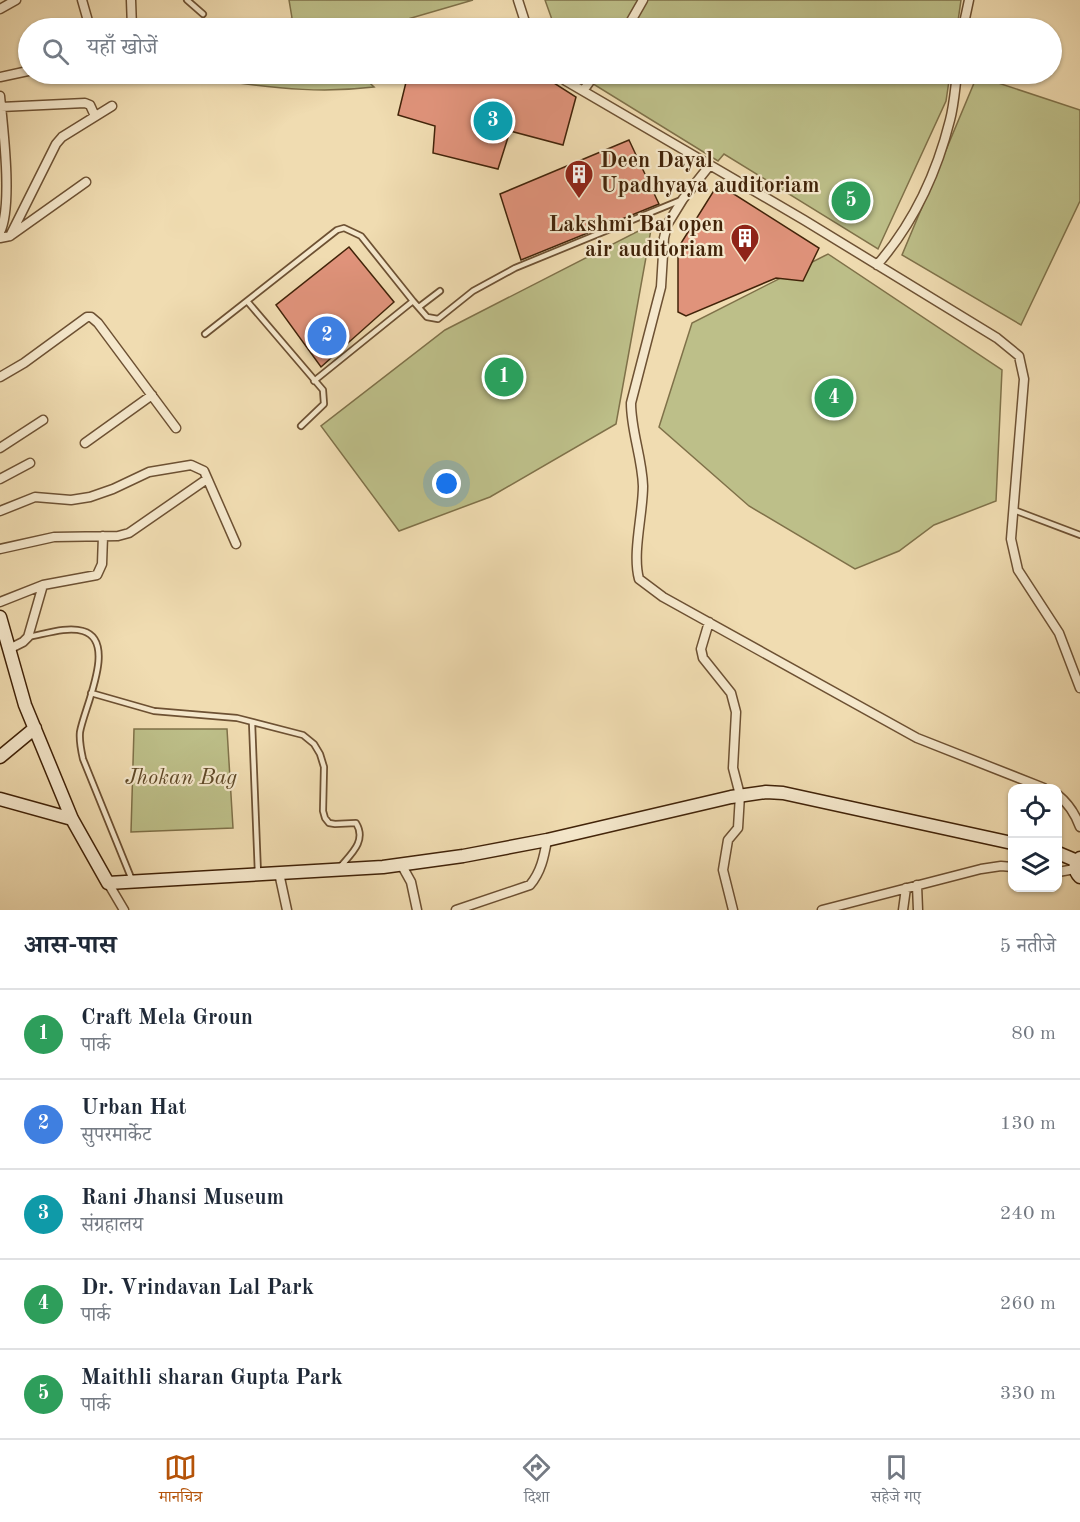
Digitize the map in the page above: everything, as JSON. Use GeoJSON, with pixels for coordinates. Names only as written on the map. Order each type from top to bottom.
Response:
{"type":"FeatureCollection","features":[{"type":"Feature","properties":{"kind":"street"},"geometry":{"type":"LineString","coordinates":[[0,9],[16,0]]}},
{"type":"Feature","properties":{"kind":"street"},"geometry":{"type":"LineString","coordinates":[[82,0],[87,18]]}},
{"type":"Feature","properties":{"kind":"street"},"geometry":{"type":"LineString","coordinates":[[131,0],[132,18]]}},
{"type":"Feature","properties":{"kind":"street"},"geometry":{"type":"LineString","coordinates":[[518,0],[524,18]]}},
{"type":"Feature","properties":{"kind":"street"},"geometry":{"type":"LineString","coordinates":[[633,18],[643,0]]}},
{"type":"Feature","properties":{"kind":"street"},"geometry":{"type":"LineString","coordinates":[[965,18],[969,0]]}},
{"type":"Feature","properties":{"kind":"street"},"geometry":{"type":"LineString","coordinates":[[0,77],[18,73]]}},
{"type":"Feature","properties":{"kind":"street"},"geometry":{"type":"LineString","coordinates":[[573,84],[997,338],[1019,356],[1024,379],[1011,539],[1018,570],[1059,633],[1080,688]]}},
{"type":"Feature","properties":{"kind":"street"},"geometry":{"type":"LineString","coordinates":[[583,91],[588,84]]}},
{"type":"Feature","properties":{"kind":"street"},"geometry":{"type":"LineString","coordinates":[[877,265],[899,237],[936,166],[951,118],[956,84]]}},
{"type":"Feature","properties":{"kind":"street"},"geometry":{"type":"LineString","coordinates":[[0,96],[5,212],[0,232]]}},
{"type":"Feature","properties":{"kind":"street"},"geometry":{"type":"LineString","coordinates":[[1,110],[85,104],[90,105],[95,116]]}},
{"type":"Feature","properties":{"kind":"street"},"geometry":{"type":"LineString","coordinates":[[10,236],[56,144],[63,136],[112,106]]}},
{"type":"Feature","properties":{"kind":"street"},"geometry":{"type":"LineString","coordinates":[[710,165],[683,199],[667,225],[661,287],[631,403],[631,417],[640,455],[643,488],[637,572],[639,579],[644,585],[917,738],[1032,784]]}},
{"type":"Feature","properties":{"kind":"street"},"geometry":{"type":"LineString","coordinates":[[0,238],[10,236],[86,182]]}},
{"type":"Feature","properties":{"kind":"street"},"geometry":{"type":"LineString","coordinates":[[0,377],[24,363],[87,317],[91,317],[98,323],[176,428]]}},
{"type":"Feature","properties":{"kind":"street"},"geometry":{"type":"LineString","coordinates":[[85,443],[152,395]]}},
{"type":"Feature","properties":{"kind":"street"},"geometry":{"type":"LineString","coordinates":[[0,448],[43,420]]}},
{"type":"Feature","properties":{"kind":"street"},"geometry":{"type":"LineString","coordinates":[[0,479],[30,463]]}},
{"type":"Feature","properties":{"kind":"street"},"geometry":{"type":"LineString","coordinates":[[0,512],[35,497],[71,500],[90,497],[149,472],[191,465],[204,471],[236,544]]}},
{"type":"Feature","properties":{"kind":"street"},"geometry":{"type":"LineString","coordinates":[[0,549],[54,537],[118,536],[129,533],[207,479]]}},
{"type":"Feature","properties":{"kind":"street"},"geometry":{"type":"LineString","coordinates":[[0,602],[43,585],[97,575],[102,564],[103,536]]}},
{"type":"Feature","properties":{"kind":"street"},"geometry":{"type":"LineString","coordinates":[[9,649],[28,637],[43,585]]}},
{"type":"Feature","properties":{"kind":"street"},"geometry":{"type":"LineString","coordinates":[[0,617],[25,705],[72,819],[124,910]]}},
{"type":"Feature","properties":{"kind":"street"},"geometry":{"type":"LineString","coordinates":[[709,622],[701,648],[703,658],[726,685],[735,702],[736,712],[733,768],[740,795],[738,828],[728,840],[723,870],[734,910]]}},
{"type":"Feature","properties":{"kind":"street"},"geometry":{"type":"LineString","coordinates":[[0,757],[35,728]]}},
{"type":"Feature","properties":{"kind":"street"},"geometry":{"type":"LineString","coordinates":[[108,883],[339,869],[463,856],[547,840],[740,795],[766,792],[1008,842]]}},
{"type":"Feature","properties":{"kind":"street"},"geometry":{"type":"LineString","coordinates":[[1062,798],[1076,815],[1080,827]]}},
{"type":"Feature","properties":{"kind":"street"},"geometry":{"type":"LineString","coordinates":[[0,799],[72,819]]}},
{"type":"Feature","properties":{"kind":"street"},"geometry":{"type":"LineString","coordinates":[[456,910],[530,885],[543,862],[547,840]]}},
{"type":"Feature","properties":{"kind":"street"},"geometry":{"type":"LineString","coordinates":[[1062,856],[1078,866]]}},
{"type":"Feature","properties":{"kind":"street"},"geometry":{"type":"LineString","coordinates":[[401,864],[411,882],[417,910]]}},
{"type":"Feature","properties":{"kind":"street"},"geometry":{"type":"LineString","coordinates":[[1062,871],[1078,866]]}},
{"type":"Feature","properties":{"kind":"street"},"geometry":{"type":"LineString","coordinates":[[822,910],[981,869],[1008,867]]}},
{"type":"Feature","properties":{"kind":"street"},"geometry":{"type":"LineString","coordinates":[[279,873],[286,910]]}},
{"type":"Feature","properties":{"kind":"street"},"geometry":{"type":"LineString","coordinates":[[917,885],[918,910]]}},
{"type":"Feature","properties":{"kind":"street"},"geometry":{"type":"LineString","coordinates":[[903,910],[906,888]]}},
{"type":"Feature","properties":{"kind":"lane"},"geometry":{"type":"LineString","coordinates":[[187,0],[203,14]]}},
{"type":"Feature","properties":{"kind":"lane"},"geometry":{"type":"LineString","coordinates":[[205,334],[337,230],[344,228],[361,236],[413,301],[428,317],[438,319],[473,291],[515,268],[683,199]]}},
{"type":"Feature","properties":{"kind":"lane"},"geometry":{"type":"LineString","coordinates":[[419,307],[440,291]]}},
{"type":"Feature","properties":{"kind":"lane"},"geometry":{"type":"LineString","coordinates":[[247,301],[322,390],[324,404],[301,426]]}},
{"type":"Feature","properties":{"kind":"lane"},"geometry":{"type":"LineString","coordinates":[[314,381],[413,301]]}},
{"type":"Feature","properties":{"kind":"lane"},"geometry":{"type":"LineString","coordinates":[[1014,510],[1080,535]]}},
{"type":"Feature","properties":{"kind":"lane"},"geometry":{"type":"LineString","coordinates":[[28,637],[70,629],[84,631],[93,636],[98,647],[99,664],[80,731],[80,746],[83,759],[132,881]]}},
{"type":"Feature","properties":{"kind":"lane"},"geometry":{"type":"LineString","coordinates":[[91,693],[154,711],[218,716],[303,735],[314,744],[324,767],[324,818],[329,823],[356,824],[360,830],[357,848],[339,869]]}},
{"type":"Feature","properties":{"kind":"lane"},"geometry":{"type":"LineString","coordinates":[[252,722],[258,874]]}},
{"type":"Feature","properties":{"kind":"green space"},"geometry":{"type":"Polygon","coordinates":[[[289,0],[473,0],[411,18],[292,18],[289,0]]]}},
{"type":"Feature","properties":{"kind":"green space"},"geometry":{"type":"Polygon","coordinates":[[[545,0],[961,0],[958,18],[551,18],[545,0]]]}},
{"type":"Feature","properties":{"kind":"green space"},"geometry":{"type":"Polygon","coordinates":[[[250,84],[371,84],[374,87],[338,90],[250,84]]]}},
{"type":"Feature","properties":{"kind":"green space"},"geometry":{"type":"Polygon","coordinates":[[[593,84],[949,84],[946,101],[878,249],[724,154],[718,161],[593,84]]]}},
{"type":"Feature","properties":{"kind":"green space"},"geometry":{"type":"Polygon","coordinates":[[[974,84],[1001,84],[1080,110],[1080,201],[1021,325],[902,255],[974,84]]]}},
{"type":"Feature","properties":{"kind":"green space"},"geometry":{"type":"Polygon","coordinates":[[[652,224],[616,424],[490,497],[399,531],[321,426],[445,330],[652,224]]]}},
{"type":"Feature","properties":{"kind":"green space"},"geometry":{"type":"Polygon","coordinates":[[[828,254],[1002,370],[996,501],[934,525],[899,551],[855,569],[749,506],[659,427],[692,323],[828,254]]]}},
{"type":"Feature","properties":{"kind":"green space","name":"Jhokan Bag"},"geometry":{"type":"Polygon","coordinates":[[[134,729],[227,729],[233,828],[131,832],[134,729]]]}},
{"type":"Feature","properties":{"kind":"building"},"geometry":{"type":"Polygon","coordinates":[[[406,84],[556,84],[576,97],[563,145],[510,131],[498,169],[433,153],[435,126],[398,115],[406,84]]]}},
{"type":"Feature","properties":{"kind":"building","name":"Deen Dayal Upadhyaya auditoriam"},"geometry":{"type":"Polygon","coordinates":[[[629,140],[659,204],[521,260],[500,194],[629,140]]]}},
{"type":"Feature","properties":{"kind":"building","name":"Lakshmi Bai open air auditoriam"},"geometry":{"type":"Polygon","coordinates":[[[718,184],[819,248],[803,281],[776,278],[686,316],[678,312],[678,248],[718,184]]]}},
{"type":"Feature","properties":{"kind":"building"},"geometry":{"type":"Polygon","coordinates":[[[349,247],[394,302],[321,367],[276,305],[349,247]]]}},
{"type":"Feature","properties":{"kind":"place","name":"Rani Jhansi Museum"},"geometry":{"type":"Point","coordinates":[493,121]}},
{"type":"Feature","properties":{"kind":"place","name":"Deen Dayal Upadhyaya auditoriam"},"geometry":{"type":"Point","coordinates":[579,200]}},
{"type":"Feature","properties":{"kind":"place","name":"Maithli sharan Gupta Park"},"geometry":{"type":"Point","coordinates":[851,201]}},
{"type":"Feature","properties":{"kind":"place","name":"Lakshmi Bai open air auditoriam"},"geometry":{"type":"Point","coordinates":[745,264]}},
{"type":"Feature","properties":{"kind":"place","name":"Urban Hat"},"geometry":{"type":"Point","coordinates":[327,336]}},
{"type":"Feature","properties":{"kind":"place","name":"Craft Mela Groun"},"geometry":{"type":"Point","coordinates":[504,377]}},
{"type":"Feature","properties":{"kind":"place","name":"Dr. Vrindavan Lal Park"},"geometry":{"type":"Point","coordinates":[834,398]}}]}
